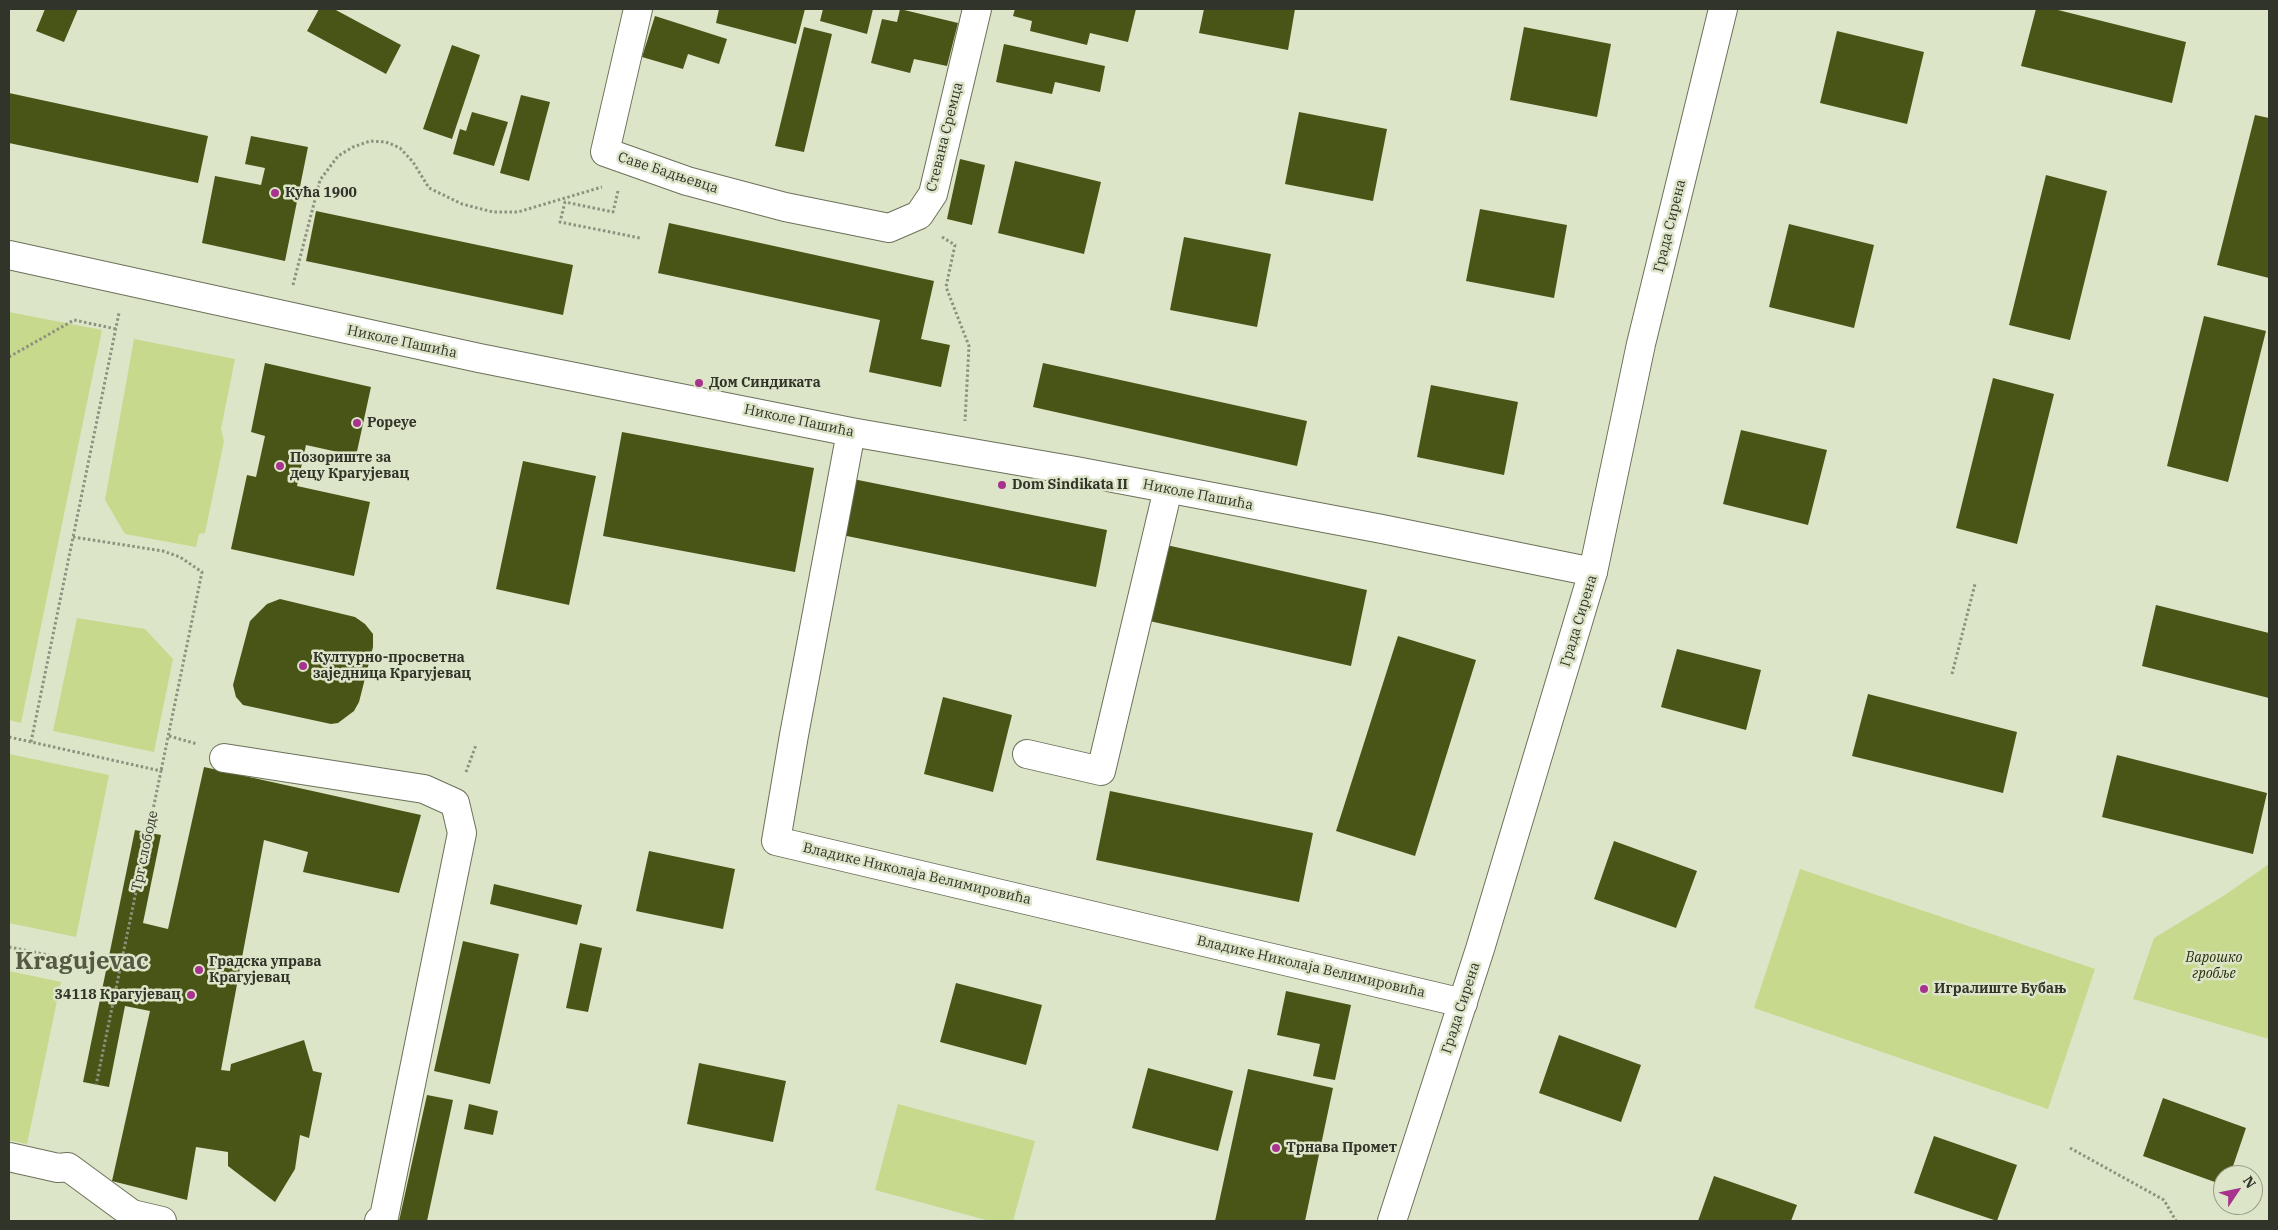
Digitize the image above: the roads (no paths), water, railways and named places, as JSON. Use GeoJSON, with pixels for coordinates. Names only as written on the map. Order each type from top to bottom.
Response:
{"type":"FeatureCollection","features":[{"type":"Feature","properties":{"kind":"street","name":"Саве Бадњевца"},"geometry":{"type":"LineString","coordinates":[[638,9],[605,152],[687,181],[785,207]]}},
{"type":"Feature","properties":{"kind":"street","name":"Стевана Сремца"},"geometry":{"type":"LineString","coordinates":[[785,207],[889,228],[919,215],[932,194],[977,9]]}},
{"type":"Feature","properties":{"kind":"street","name":"Града Сирена"},"geometry":{"type":"LineString","coordinates":[[1392,1221],[1463,1003],[1593,572],[1641,344],[1723,9]]}},
{"type":"Feature","properties":{"kind":"street","name":"Николе Пашића"},"geometry":{"type":"LineString","coordinates":[[9,255],[285,317],[851,432],[1373,527],[1593,572]]}},
{"type":"Feature","properties":{"kind":"street","name":"Владике Николаја Велимировића"},"geometry":{"type":"LineString","coordinates":[[851,432],[776,841],[1463,1003]]}},
{"type":"Feature","properties":{"kind":"street"},"geometry":{"type":"LineString","coordinates":[[1027,754],[1101,771],[1168,489]]}},
{"type":"Feature","properties":{"kind":"street"},"geometry":{"type":"LineString","coordinates":[[224,758],[424,789],[455,803],[462,833],[384,1216],[379,1221]]}},
{"type":"Feature","properties":{"kind":"street"},"geometry":{"type":"LineString","coordinates":[[9,1157],[58,1168],[68,1167],[132,1214],[162,1221]]}},
{"type":"Feature","properties":{"kind":"place","name":"Кућа 1900"},"geometry":{"type":"Point","coordinates":[275,193]}},
{"type":"Feature","properties":{"kind":"place","name":"Дом Синдиката"},"geometry":{"type":"Point","coordinates":[699,383]}},
{"type":"Feature","properties":{"kind":"place","name":"Popeye"},"geometry":{"type":"Point","coordinates":[357,423]}},
{"type":"Feature","properties":{"kind":"place","name":"Позориште за децу Крагујевац"},"geometry":{"type":"Point","coordinates":[280,466]}},
{"type":"Feature","properties":{"kind":"place","name":"Dom Sindikata II"},"geometry":{"type":"Point","coordinates":[1002,485]}},
{"type":"Feature","properties":{"kind":"place","name":"Културно-просветна заједница Крагујевац"},"geometry":{"type":"Point","coordinates":[303,666]}},
{"type":"Feature","properties":{"kind":"place","name":"Градска управа Крагујевац"},"geometry":{"type":"Point","coordinates":[199,970]}},
{"type":"Feature","properties":{"kind":"place","name":"Игралиште Бубањ"},"geometry":{"type":"Point","coordinates":[1924,989]}},
{"type":"Feature","properties":{"kind":"place","name":"34118 Крагујевац"},"geometry":{"type":"Point","coordinates":[191,995]}},
{"type":"Feature","properties":{"kind":"place","name":"Трнава Промет"},"geometry":{"type":"Point","coordinates":[1276,1148]}},
{"type":"Feature","properties":{"kind":"district","name":"Kragujevac"},"geometry":{"type":"Point","coordinates":[82,962]}},
{"type":"Feature","properties":{"kind":"park label","name":"Варошко гробље"},"geometry":{"type":"Point","coordinates":[2214,966]}}]}
